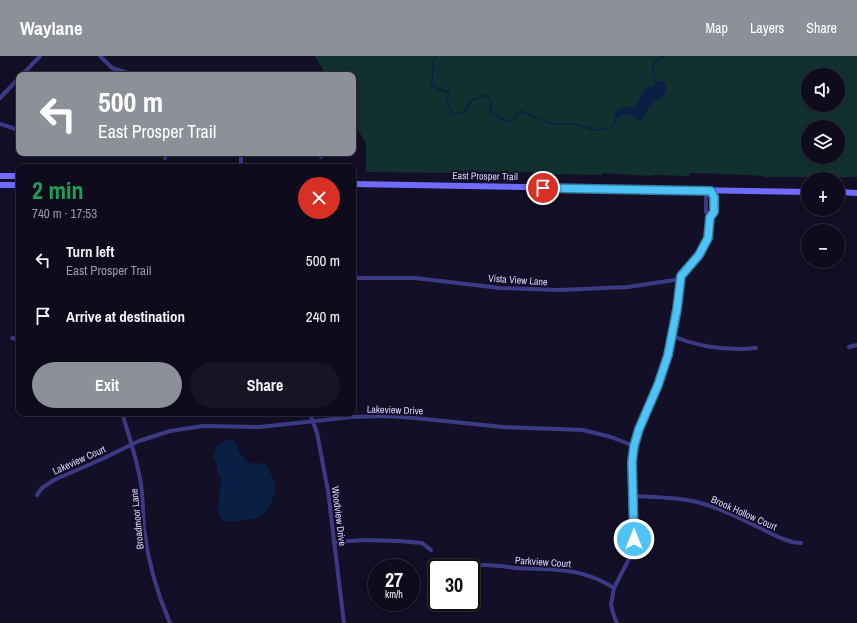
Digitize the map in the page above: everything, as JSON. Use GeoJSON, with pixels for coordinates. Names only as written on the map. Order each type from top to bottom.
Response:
{"type":"FeatureCollection","features":[{"type":"Feature","properties":{"kind":"main road"},"geometry":{"type":"LineString","coordinates":[[0,176],[16,176]]}},
{"type":"Feature","properties":{"kind":"main road","name":"East Prosper Trail"},"geometry":{"type":"LineString","coordinates":[[356,184],[801,192]]}},
{"type":"Feature","properties":{"kind":"main road"},"geometry":{"type":"LineString","coordinates":[[0,185],[16,185]]}},
{"type":"Feature","properties":{"kind":"main road"},"geometry":{"type":"LineString","coordinates":[[845,192],[857,193]]}},
{"type":"Feature","properties":{"kind":"street"},"geometry":{"type":"LineString","coordinates":[[25,72],[40,56]]}},
{"type":"Feature","properties":{"kind":"street"},"geometry":{"type":"LineString","coordinates":[[100,56],[112,68],[125,72]]}},
{"type":"Feature","properties":{"kind":"street"},"geometry":{"type":"LineString","coordinates":[[0,98],[16,81]]}},
{"type":"Feature","properties":{"kind":"street"},"geometry":{"type":"LineString","coordinates":[[0,124],[16,129]]}},
{"type":"Feature","properties":{"kind":"street"},"geometry":{"type":"LineString","coordinates":[[617,623],[612,605],[614,588],[625,568],[632,549],[634,530],[632,462],[634,446],[639,429],[658,385],[672,336],[683,273],[705,245],[709,232],[710,217],[714,212],[714,197],[711,191],[706,197],[706,212],[710,217]]}},
{"type":"Feature","properties":{"kind":"street","name":"Vista View Lane"},"geometry":{"type":"LineString","coordinates":[[356,278],[415,278],[500,288],[560,290],[628,287],[681,279]]}},
{"type":"Feature","properties":{"kind":"street"},"geometry":{"type":"LineString","coordinates":[[672,336],[688,342],[716,348],[756,348]]}},
{"type":"Feature","properties":{"kind":"street"},"geometry":{"type":"LineString","coordinates":[[12,338],[16,339]]}},
{"type":"Feature","properties":{"kind":"street"},"geometry":{"type":"LineString","coordinates":[[849,347],[857,345]]}},
{"type":"Feature","properties":{"kind":"street","name":"Broadmoor Lane"},"geometry":{"type":"LineString","coordinates":[[123,416],[132,444],[141,482],[144,530],[148,556],[155,582],[170,623]]}},
{"type":"Feature","properties":{"kind":"street","name":"Woodview Drive"},"geometry":{"type":"LineString","coordinates":[[311,416],[323,462],[344,623]]}},
{"type":"Feature","properties":{"kind":"street","name":"Lakeview Drive"},"geometry":{"type":"LineString","coordinates":[[132,444],[154,436],[192,427],[260,427],[313,420],[385,416],[503,427],[566,429],[596,433],[634,446]]}},
{"type":"Feature","properties":{"kind":"street","name":"Lakeview Court"},"geometry":{"type":"LineString","coordinates":[[37,495],[42,488],[54,480],[132,444]]}},
{"type":"Feature","properties":{"kind":"street","name":"Brook Hollow Court"},"geometry":{"type":"LineString","coordinates":[[633,496],[672,498],[718,508],[792,542],[801,543]]}},
{"type":"Feature","properties":{"kind":"street"},"geometry":{"type":"LineString","coordinates":[[334,542],[365,540],[399,541],[422,543],[431,550]]}},
{"type":"Feature","properties":{"kind":"street","name":"Parkview Court"},"geometry":{"type":"LineString","coordinates":[[480,566],[567,570],[586,574],[614,588]]}},
{"type":"Feature","properties":{"kind":"green space"},"geometry":{"type":"Polygon","coordinates":[[[315,56],[857,56],[857,177],[845,177],[845,172],[801,172],[801,177],[764,177],[699,173],[690,173],[689,176],[651,176],[602,173],[602,175],[453,171],[452,173],[366,172],[366,143],[356,127],[356,72],[324,72],[315,56]]]}},
{"type":"Feature","properties":{"kind":"water"},"geometry":{"type":"Polygon","coordinates":[[[655,82],[665,82],[665,94],[649,107],[640,122],[630,115],[624,115],[618,118],[613,116],[619,109],[625,107],[635,107],[644,90],[655,85],[655,82]]]}},
{"type":"Feature","properties":{"kind":"water"},"geometry":{"type":"Polygon","coordinates":[[[225,440],[231,440],[237,443],[238,450],[248,463],[265,464],[272,478],[275,491],[272,500],[264,513],[257,518],[238,521],[225,521],[220,518],[218,509],[221,477],[217,473],[217,463],[213,456],[217,446],[225,440]]]}},
{"type":"Feature","properties":{"kind":"waterway"},"geometry":{"type":"LineString","coordinates":[[436,56],[433,62],[432,86],[449,93],[446,104],[451,109],[452,114],[464,113],[471,101],[485,95],[488,96],[490,100],[491,113],[509,122],[514,120],[517,113],[521,111],[551,124],[573,124],[596,130],[611,128],[617,117]]}},
{"type":"Feature","properties":{"kind":"waterway"},"geometry":{"type":"LineString","coordinates":[[656,83],[653,67],[656,61],[664,56]]}},
{"type":"Feature","properties":{"kind":"route"},"geometry":{"type":"LineString","coordinates":[[543,188],[711,191],[714,197],[714,212],[710,217],[708,238],[699,255],[681,276],[677,309],[668,355],[650,406],[639,429],[634,446],[632,462],[634,539]]}}]}
